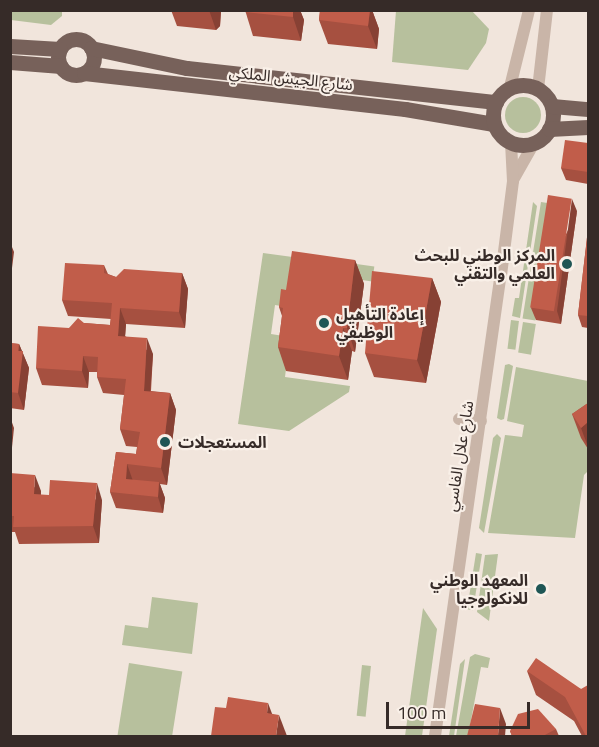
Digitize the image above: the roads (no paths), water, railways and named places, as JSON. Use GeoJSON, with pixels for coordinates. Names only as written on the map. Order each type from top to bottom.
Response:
{"type":"FeatureCollection","features":[{"type":"Feature","properties":{"kind":"main road"},"geometry":{"type":"LineString","coordinates":[[10,46],[60,49],[76,39],[91,48],[93,60],[84,73],[70,74],[60,66],[10,62]]}},
{"type":"Feature","properties":{"kind":"main road","name":"شارع الجيش الملكي"},"geometry":{"type":"LineString","coordinates":[[91,48],[187,68],[496,102]]}},
{"type":"Feature","properties":{"kind":"main road"},"geometry":{"type":"LineString","coordinates":[[60,49],[60,66]]}},
{"type":"Feature","properties":{"kind":"main road","name":"شارع الجيش الملكي"},"geometry":{"type":"LineString","coordinates":[[84,73],[405,109],[494,124]]}},
{"type":"Feature","properties":{"kind":"main road"},"geometry":{"type":"LineString","coordinates":[[588,109],[552,106],[538,89],[529,85],[510,87],[496,102],[494,124],[511,142],[534,142],[549,129],[588,127]]}},
{"type":"Feature","properties":{"kind":"main road"},"geometry":{"type":"LineString","coordinates":[[549,129],[552,106]]}},
{"type":"Feature","properties":{"kind":"street"},"geometry":{"type":"LineString","coordinates":[[510,87],[529,10]]}},
{"type":"Feature","properties":{"kind":"street"},"geometry":{"type":"LineString","coordinates":[[538,89],[547,10]]}},
{"type":"Feature","properties":{"kind":"street","name":"شارع علال الفاسي"},"geometry":{"type":"LineString","coordinates":[[435,736],[513,181],[511,142]]}},
{"type":"Feature","properties":{"kind":"street","name":"شارع علال الفاسي"},"geometry":{"type":"LineString","coordinates":[[513,181],[534,142]]}},
{"type":"Feature","properties":{"kind":"street"},"geometry":{"type":"LineString","coordinates":[[459,419],[481,421]]}},
{"type":"Feature","properties":{"kind":"place","name":"المركز الوطني للبحث العلمي والتقني"},"geometry":{"type":"Point","coordinates":[567,264]}},
{"type":"Feature","properties":{"kind":"place","name":"إعادة التأهيل الوظيفي"},"geometry":{"type":"Point","coordinates":[324,323]}},
{"type":"Feature","properties":{"kind":"place","name":"المستعجلات"},"geometry":{"type":"Point","coordinates":[165,442]}},
{"type":"Feature","properties":{"kind":"place","name":"المعهد الوطني للانكولوجيا"},"geometry":{"type":"Point","coordinates":[541,589]}}]}
